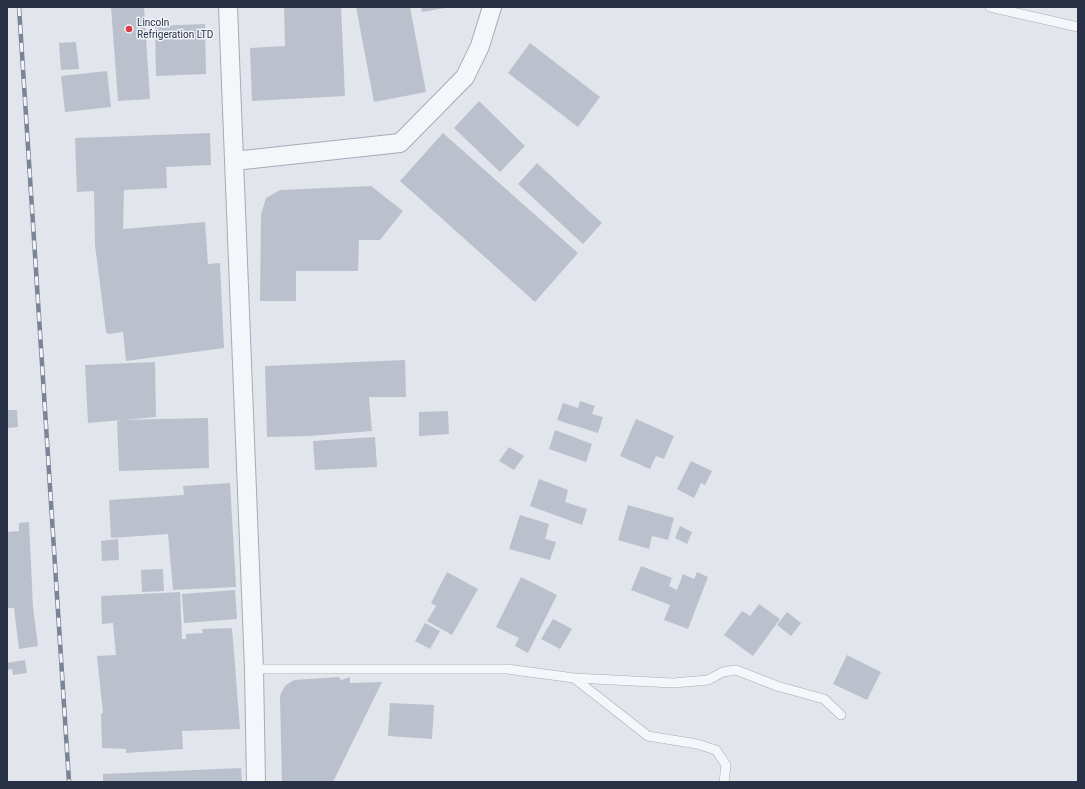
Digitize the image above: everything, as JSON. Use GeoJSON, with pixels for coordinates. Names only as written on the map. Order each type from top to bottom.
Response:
{"type":"FeatureCollection","features":[{"type":"Feature","properties":{"kind":"street"},"geometry":{"type":"LineString","coordinates":[[228,7],[254,669],[256,782]]}},
{"type":"Feature","properties":{"kind":"street"},"geometry":{"type":"LineString","coordinates":[[234,161],[400,143],[465,77],[480,46],[492,7]]}},
{"type":"Feature","properties":{"kind":"lane"},"geometry":{"type":"LineString","coordinates":[[990,7],[1078,27]]}},
{"type":"Feature","properties":{"kind":"lane"},"geometry":{"type":"LineString","coordinates":[[254,669],[507,669],[574,678],[673,683],[708,680],[723,672],[736,670],[777,686],[824,699],[841,715]]}},
{"type":"Feature","properties":{"kind":"lane"},"geometry":{"type":"LineString","coordinates":[[574,678],[648,736],[697,744],[716,750],[726,765],[724,782]]}},
{"type":"Feature","properties":{"kind":"building"},"geometry":{"type":"Polygon","coordinates":[[[111,7],[144,7],[150,99],[118,101],[111,7]]]}},
{"type":"Feature","properties":{"kind":"building"},"geometry":{"type":"Polygon","coordinates":[[[284,7],[341,7],[345,96],[252,101],[250,48],[285,46],[284,7]]]}},
{"type":"Feature","properties":{"kind":"building"},"geometry":{"type":"Polygon","coordinates":[[[356,7],[410,7],[426,92],[374,102],[356,7]]]}},
{"type":"Feature","properties":{"kind":"building"},"geometry":{"type":"Polygon","coordinates":[[[421,7],[445,7],[445,8],[422,12],[421,7]]]}},
{"type":"Feature","properties":{"kind":"building"},"geometry":{"type":"Polygon","coordinates":[[[205,24],[206,74],[156,76],[155,26],[205,24]]]}},
{"type":"Feature","properties":{"kind":"building"},"geometry":{"type":"Polygon","coordinates":[[[76,42],[79,69],[61,70],[59,43],[76,42]]]}},
{"type":"Feature","properties":{"kind":"building"},"geometry":{"type":"Polygon","coordinates":[[[530,43],[600,97],[578,127],[508,73],[530,43]]]}},
{"type":"Feature","properties":{"kind":"building"},"geometry":{"type":"Polygon","coordinates":[[[107,71],[111,107],[65,112],[61,76],[107,71]]]}},
{"type":"Feature","properties":{"kind":"building"},"geometry":{"type":"Polygon","coordinates":[[[479,101],[525,146],[500,172],[454,128],[479,101]]]}},
{"type":"Feature","properties":{"kind":"building"},"geometry":{"type":"Polygon","coordinates":[[[210,133],[211,165],[166,167],[167,188],[124,190],[123,229],[205,222],[208,264],[220,263],[224,348],[126,361],[123,332],[108,334],[106,332],[95,245],[94,191],[77,192],[75,138],[210,133]]]}},
{"type":"Feature","properties":{"kind":"building"},"geometry":{"type":"Polygon","coordinates":[[[443,133],[578,253],[535,302],[400,181],[443,133]]]}},
{"type":"Feature","properties":{"kind":"building"},"geometry":{"type":"Polygon","coordinates":[[[537,163],[602,223],[583,244],[518,184],[537,163]]]}},
{"type":"Feature","properties":{"kind":"building"},"geometry":{"type":"Polygon","coordinates":[[[371,186],[403,211],[380,240],[359,240],[358,271],[296,271],[296,301],[260,301],[261,214],[266,198],[280,190],[371,186]]]}},
{"type":"Feature","properties":{"kind":"building"},"geometry":{"type":"Polygon","coordinates":[[[405,360],[406,397],[369,397],[372,431],[309,436],[267,437],[265,366],[405,360]]]}},
{"type":"Feature","properties":{"kind":"building"},"geometry":{"type":"Polygon","coordinates":[[[155,362],[156,417],[88,423],[85,365],[155,362]]]}},
{"type":"Feature","properties":{"kind":"building"},"geometry":{"type":"Polygon","coordinates":[[[580,401],[595,406],[592,414],[603,417],[598,433],[557,420],[563,403],[578,408],[580,401]]]}},
{"type":"Feature","properties":{"kind":"building"},"geometry":{"type":"Polygon","coordinates":[[[7,410],[17,410],[18,427],[7,428],[7,410]]]}},
{"type":"Feature","properties":{"kind":"building"},"geometry":{"type":"Polygon","coordinates":[[[448,411],[449,434],[419,436],[419,412],[448,411]]]}},
{"type":"Feature","properties":{"kind":"building"},"geometry":{"type":"Polygon","coordinates":[[[208,418],[209,468],[119,471],[117,420],[208,418]]]}},
{"type":"Feature","properties":{"kind":"building"},"geometry":{"type":"Polygon","coordinates":[[[636,419],[674,436],[664,459],[656,456],[650,469],[620,456],[636,419]]]}},
{"type":"Feature","properties":{"kind":"building"},"geometry":{"type":"Polygon","coordinates":[[[555,430],[592,444],[586,462],[549,449],[555,430]]]}},
{"type":"Feature","properties":{"kind":"building"},"geometry":{"type":"Polygon","coordinates":[[[375,437],[377,467],[315,470],[313,441],[375,437]]]}},
{"type":"Feature","properties":{"kind":"building"},"geometry":{"type":"Polygon","coordinates":[[[509,447],[524,456],[514,470],[499,461],[509,447]]]}},
{"type":"Feature","properties":{"kind":"building"},"geometry":{"type":"Polygon","coordinates":[[[691,461],[712,471],[705,485],[701,483],[694,498],[677,489],[691,461]]]}},
{"type":"Feature","properties":{"kind":"building"},"geometry":{"type":"Polygon","coordinates":[[[539,479],[568,490],[565,502],[587,509],[582,525],[530,506],[539,479]]]}},
{"type":"Feature","properties":{"kind":"building"},"geometry":{"type":"Polygon","coordinates":[[[230,483],[236,587],[173,590],[168,534],[111,538],[109,500],[184,495],[183,486],[230,483]]]}},
{"type":"Feature","properties":{"kind":"building"},"geometry":{"type":"Polygon","coordinates":[[[628,505],[674,518],[668,540],[652,536],[649,549],[618,540],[628,505]]]}},
{"type":"Feature","properties":{"kind":"building"},"geometry":{"type":"Polygon","coordinates":[[[520,515],[549,524],[545,539],[556,542],[550,560],[509,549],[520,515]]]}},
{"type":"Feature","properties":{"kind":"building"},"geometry":{"type":"Polygon","coordinates":[[[29,522],[33,607],[38,646],[19,649],[14,608],[7,608],[7,532],[19,531],[19,523],[29,522]]]}},
{"type":"Feature","properties":{"kind":"building"},"geometry":{"type":"Polygon","coordinates":[[[680,526],[692,532],[687,544],[675,538],[680,526]]]}},
{"type":"Feature","properties":{"kind":"building"},"geometry":{"type":"Polygon","coordinates":[[[118,539],[119,560],[102,561],[101,541],[118,539]]]}},
{"type":"Feature","properties":{"kind":"building"},"geometry":{"type":"Polygon","coordinates":[[[641,566],[672,578],[669,586],[677,590],[683,574],[694,579],[697,572],[708,577],[688,629],[664,620],[670,605],[631,590],[641,566]]]}},
{"type":"Feature","properties":{"kind":"building"},"geometry":{"type":"Polygon","coordinates":[[[163,569],[164,591],[142,592],[141,570],[163,569]]]}},
{"type":"Feature","properties":{"kind":"building"},"geometry":{"type":"Polygon","coordinates":[[[447,572],[478,589],[452,635],[427,621],[436,606],[431,603],[447,572]]]}},
{"type":"Feature","properties":{"kind":"building"},"geometry":{"type":"Polygon","coordinates":[[[521,577],[557,595],[528,653],[515,646],[519,638],[496,627],[521,577]]]}},
{"type":"Feature","properties":{"kind":"building"},"geometry":{"type":"Polygon","coordinates":[[[235,590],[237,619],[184,623],[182,594],[235,590]]]}},
{"type":"Feature","properties":{"kind":"building"},"geometry":{"type":"Polygon","coordinates":[[[180,592],[182,639],[186,639],[186,634],[203,633],[202,629],[232,628],[240,729],[182,731],[183,749],[126,753],[126,749],[102,748],[101,714],[103,713],[97,656],[116,655],[113,623],[102,624],[101,596],[180,592]]]}},
{"type":"Feature","properties":{"kind":"building"},"geometry":{"type":"Polygon","coordinates":[[[759,604],[780,619],[753,656],[724,635],[742,611],[750,616],[759,604]]]}},
{"type":"Feature","properties":{"kind":"building"},"geometry":{"type":"Polygon","coordinates":[[[787,612],[801,623],[791,636],[777,625],[787,612]]]}},
{"type":"Feature","properties":{"kind":"building"},"geometry":{"type":"Polygon","coordinates":[[[553,619],[572,629],[560,649],[541,639],[553,619]]]}},
{"type":"Feature","properties":{"kind":"building"},"geometry":{"type":"Polygon","coordinates":[[[425,623],[440,631],[430,649],[415,641],[425,623]]]}},
{"type":"Feature","properties":{"kind":"building"},"geometry":{"type":"Polygon","coordinates":[[[847,655],[881,672],[867,700],[833,684],[847,655]]]}},
{"type":"Feature","properties":{"kind":"building"},"geometry":{"type":"Polygon","coordinates":[[[25,660],[27,673],[13,675],[12,669],[7,670],[7,663],[25,660]]]}},
{"type":"Feature","properties":{"kind":"building"},"geometry":{"type":"Polygon","coordinates":[[[339,677],[341,680],[350,677],[350,683],[382,682],[333,782],[282,782],[280,696],[282,691],[286,685],[294,680],[339,677]]]}},
{"type":"Feature","properties":{"kind":"building"},"geometry":{"type":"Polygon","coordinates":[[[390,703],[434,705],[432,739],[388,736],[390,703]]]}},
{"type":"Feature","properties":{"kind":"building"},"geometry":{"type":"Polygon","coordinates":[[[241,768],[242,782],[103,782],[103,774],[241,768]]]}},
{"type":"Feature","properties":{"kind":"railway"},"geometry":{"type":"LineString","coordinates":[[19,7],[69,782]]}},
{"type":"Feature","properties":{"kind":"place","name":"Lincoln Refrigeration LTD"},"geometry":{"type":"Point","coordinates":[129,29]}}]}
